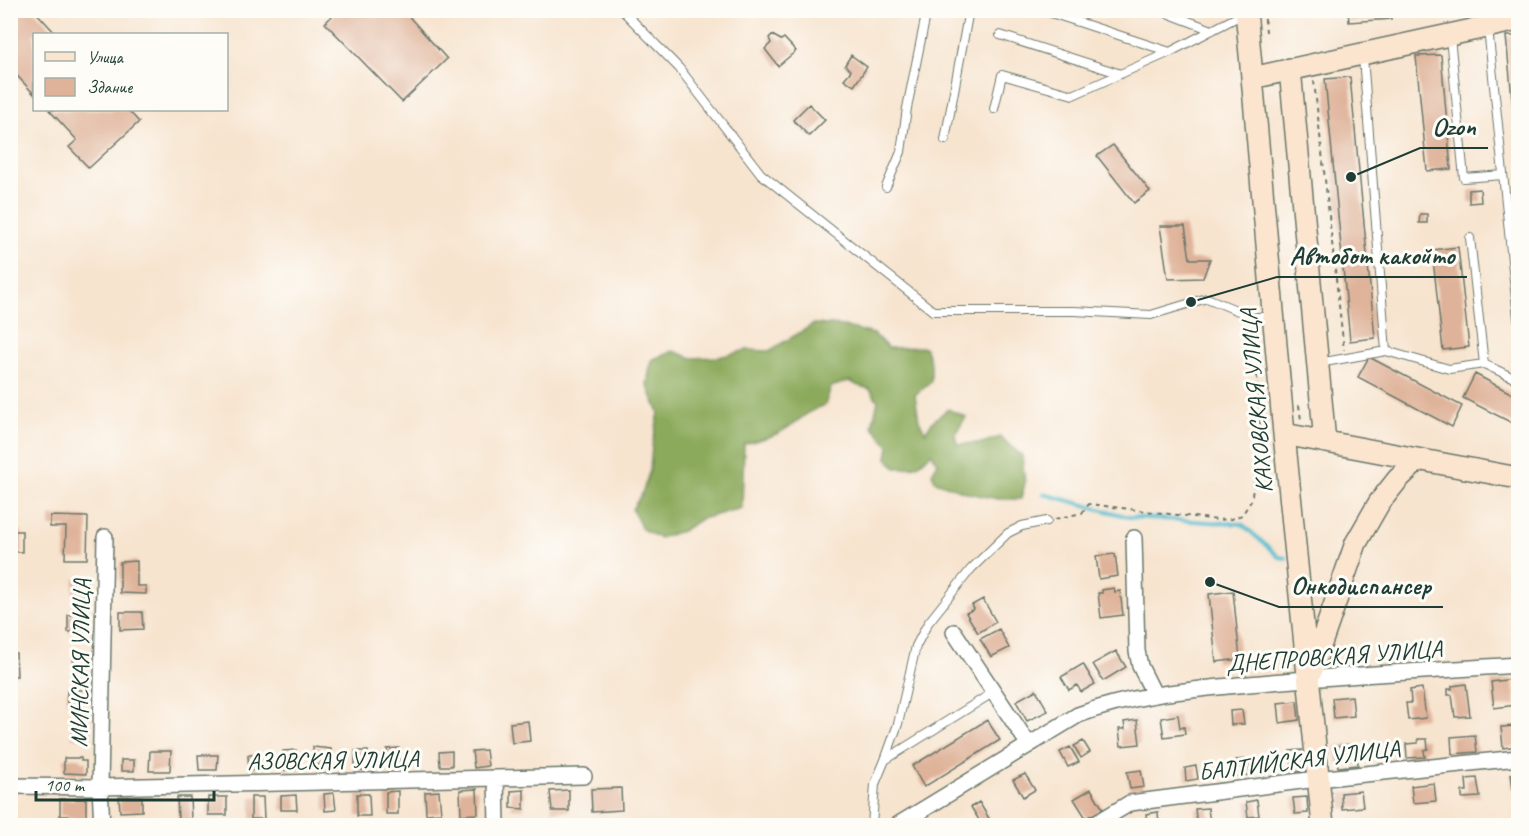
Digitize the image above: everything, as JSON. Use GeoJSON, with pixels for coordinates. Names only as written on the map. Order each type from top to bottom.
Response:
{"type":"FeatureCollection","features":[{"type":"Feature","properties":{"kind":"street","name":"КАХОВСКАЯ УЛИЦА"},"geometry":{"type":"LineString","coordinates":[[1246,11],[1252,78],[1263,317],[1284,434],[1323,825]]}},
{"type":"Feature","properties":{"kind":"street"},"geometry":{"type":"LineString","coordinates":[[1252,78],[1518,20]]}},
{"type":"Feature","properties":{"kind":"street"},"geometry":{"type":"LineString","coordinates":[[1290,69],[1325,442]]}},
{"type":"Feature","properties":{"kind":"street"},"geometry":{"type":"LineString","coordinates":[[1284,434],[1518,478]]}},
{"type":"Feature","properties":{"kind":"street"},"geometry":{"type":"LineString","coordinates":[[1308,678],[1356,543],[1379,503],[1398,479],[1418,460]]}},
{"type":"Feature","properties":{"kind":"street","name":"МИНСКАЯ УЛИЦА"},"geometry":{"type":"LineString","coordinates":[[102,825],[100,786],[105,537]]}},
{"type":"Feature","properties":{"kind":"street"},"geometry":{"type":"LineString","coordinates":[[1134,538],[1137,651],[1140,666],[1154,694]]}},
{"type":"Feature","properties":{"kind":"street"},"geometry":{"type":"LineString","coordinates":[[954,632],[1029,745]]}},
{"type":"Feature","properties":{"kind":"street","name":"ДНЕПРОВСКАЯ УЛИЦА"},"geometry":{"type":"LineString","coordinates":[[896,825],[1078,715],[1100,707],[1154,694],[1308,678],[1518,665]]}},
{"type":"Feature","properties":{"kind":"street","name":"БАЛТИЙСКАЯ УЛИЦА"},"geometry":{"type":"LineString","coordinates":[[1092,825],[1130,803],[1317,778],[1518,758]]}},
{"type":"Feature","properties":{"kind":"street","name":"АЗОВСКАЯ УЛИЦА"},"geometry":{"type":"LineString","coordinates":[[10,786],[584,776]]}},
{"type":"Feature","properties":{"kind":"street"},"geometry":{"type":"LineString","coordinates":[[496,779],[497,825]]}},
{"type":"Feature","properties":{"kind":"lane"},"geometry":{"type":"LineString","coordinates":[[622,10],[679,68],[761,174],[933,311],[1151,315],[1207,298],[1263,317]]}},
{"type":"Feature","properties":{"kind":"lane"},"geometry":{"type":"LineString","coordinates":[[886,187],[900,152],[927,10]]}},
{"type":"Feature","properties":{"kind":"lane"},"geometry":{"type":"LineString","coordinates":[[945,140],[969,10]]}},
{"type":"Feature","properties":{"kind":"lane"},"geometry":{"type":"LineString","coordinates":[[1042,10],[1170,52]]}},
{"type":"Feature","properties":{"kind":"lane"},"geometry":{"type":"LineString","coordinates":[[1159,10],[1212,30]]}},
{"type":"Feature","properties":{"kind":"lane"},"geometry":{"type":"LineString","coordinates":[[994,109],[1002,75],[1073,95],[1170,52],[1246,11]]}},
{"type":"Feature","properties":{"kind":"lane"},"geometry":{"type":"LineString","coordinates":[[1488,26],[1518,319]]}},
{"type":"Feature","properties":{"kind":"lane"},"geometry":{"type":"LineString","coordinates":[[1450,34],[1464,178],[1503,175]]}},
{"type":"Feature","properties":{"kind":"lane"},"geometry":{"type":"LineString","coordinates":[[1000,35],[1121,74]]}},
{"type":"Feature","properties":{"kind":"lane"},"geometry":{"type":"LineString","coordinates":[[1362,53],[1386,351]]}},
{"type":"Feature","properties":{"kind":"lane"},"geometry":{"type":"LineString","coordinates":[[1470,238],[1484,364]]}},
{"type":"Feature","properties":{"kind":"lane"},"geometry":{"type":"LineString","coordinates":[[1318,363],[1386,351],[1449,369],[1484,364],[1518,381]]}},
{"type":"Feature","properties":{"kind":"lane"},"geometry":{"type":"LineString","coordinates":[[872,825],[875,784],[898,724],[916,646],[928,623],[971,569],[1008,533],[1022,526],[1047,521]]}},
{"type":"Feature","properties":{"kind":"lane"},"geometry":{"type":"LineString","coordinates":[[885,760],[994,692]]}},
{"type":"Feature","properties":{"kind":"path"},"geometry":{"type":"LineString","coordinates":[[1047,521],[1082,513],[1089,504],[1218,520],[1232,519],[1242,515],[1251,501],[1261,442],[1263,317]]}},
{"type":"Feature","properties":{"kind":"green space"},"geometry":{"type":"Polygon","coordinates":[[[814,324],[842,326],[874,334],[888,348],[925,347],[931,364],[931,381],[915,395],[919,420],[925,432],[934,420],[948,409],[966,417],[955,434],[957,444],[982,443],[1000,437],[1022,456],[1025,483],[1021,499],[998,499],[968,493],[935,481],[932,473],[938,463],[931,453],[916,466],[896,468],[887,458],[889,446],[872,426],[878,401],[870,389],[849,381],[831,387],[825,405],[809,412],[784,430],[744,444],[742,508],[701,519],[682,531],[659,538],[642,529],[632,509],[642,494],[650,470],[659,413],[647,385],[651,360],[673,351],[692,358],[719,357],[747,350],[769,351],[814,324]]]}},
{"type":"Feature","properties":{"kind":"building"},"geometry":{"type":"Polygon","coordinates":[[[10,10],[34,10],[55,33],[33,33],[33,93],[10,68],[10,10]]]}},
{"type":"Feature","properties":{"kind":"building"},"geometry":{"type":"Polygon","coordinates":[[[338,10],[403,10],[447,59],[402,102],[325,23],[338,10]]]}},
{"type":"Feature","properties":{"kind":"building"},"geometry":{"type":"Polygon","coordinates":[[[1348,10],[1391,10],[1391,19],[1349,22],[1348,10]]]}},
{"type":"Feature","properties":{"kind":"building"},"geometry":{"type":"Polygon","coordinates":[[[772,35],[781,40],[784,38],[796,51],[778,66],[765,49],[771,43],[769,38],[772,35]]]}},
{"type":"Feature","properties":{"kind":"building"},"geometry":{"type":"Polygon","coordinates":[[[1506,36],[1518,36],[1518,151],[1517,151],[1506,36]]]}},
{"type":"Feature","properties":{"kind":"building"},"geometry":{"type":"Polygon","coordinates":[[[851,55],[867,67],[854,86],[844,79],[851,71],[845,65],[851,55]]]}},
{"type":"Feature","properties":{"kind":"building"},"geometry":{"type":"Polygon","coordinates":[[[1441,55],[1451,169],[1427,171],[1416,56],[1441,55]]]}},
{"type":"Feature","properties":{"kind":"building"},"geometry":{"type":"Polygon","coordinates":[[[1350,77],[1375,338],[1350,341],[1325,79],[1350,77]]]}},
{"type":"Feature","properties":{"kind":"building"},"geometry":{"type":"Polygon","coordinates":[[[809,104],[825,120],[809,136],[793,120],[809,104]]]}},
{"type":"Feature","properties":{"kind":"building"},"geometry":{"type":"Polygon","coordinates":[[[50,111],[129,111],[139,122],[89,168],[69,147],[77,140],[50,111]]]}},
{"type":"Feature","properties":{"kind":"building"},"geometry":{"type":"Polygon","coordinates":[[[1113,145],[1150,191],[1134,203],[1097,156],[1113,145]]]}},
{"type":"Feature","properties":{"kind":"building"},"geometry":{"type":"Polygon","coordinates":[[[1480,189],[1481,202],[1469,203],[1469,190],[1480,189]]]}},
{"type":"Feature","properties":{"kind":"building"},"geometry":{"type":"Polygon","coordinates":[[[1420,214],[1427,214],[1427,223],[1419,223],[1420,214]]]}},
{"type":"Feature","properties":{"kind":"building"},"geometry":{"type":"Polygon","coordinates":[[[1160,226],[1185,226],[1190,259],[1210,259],[1203,278],[1168,279],[1160,226]]]}},
{"type":"Feature","properties":{"kind":"building"},"geometry":{"type":"Polygon","coordinates":[[[1458,247],[1469,347],[1443,350],[1432,250],[1458,247]]]}},
{"type":"Feature","properties":{"kind":"building"},"geometry":{"type":"Polygon","coordinates":[[[1369,357],[1462,406],[1452,427],[1358,377],[1369,357]]]}},
{"type":"Feature","properties":{"kind":"building"},"geometry":{"type":"Polygon","coordinates":[[[1475,374],[1518,397],[1518,426],[1463,398],[1475,374]]]}},
{"type":"Feature","properties":{"kind":"building"},"geometry":{"type":"Polygon","coordinates":[[[50,516],[88,517],[87,559],[65,559],[66,527],[50,527],[50,516]]]}},
{"type":"Feature","properties":{"kind":"building"},"geometry":{"type":"Polygon","coordinates":[[[10,531],[22,531],[22,552],[10,552],[10,531]]]}},
{"type":"Feature","properties":{"kind":"building"},"geometry":{"type":"Polygon","coordinates":[[[1115,554],[1118,576],[1099,579],[1096,556],[1115,554]]]}},
{"type":"Feature","properties":{"kind":"building"},"geometry":{"type":"Polygon","coordinates":[[[137,561],[137,586],[146,586],[146,594],[120,593],[120,562],[137,561]]]}},
{"type":"Feature","properties":{"kind":"building"},"geometry":{"type":"Polygon","coordinates":[[[74,579],[87,579],[86,596],[73,595],[74,579]]]}},
{"type":"Feature","properties":{"kind":"building"},"geometry":{"type":"Polygon","coordinates":[[[1114,588],[1115,592],[1120,591],[1123,615],[1101,618],[1098,593],[1114,588]]]}},
{"type":"Feature","properties":{"kind":"building"},"geometry":{"type":"Polygon","coordinates":[[[1233,591],[1240,659],[1216,662],[1209,594],[1233,591]]]}},
{"type":"Feature","properties":{"kind":"building"},"geometry":{"type":"Polygon","coordinates":[[[983,599],[996,622],[978,633],[966,613],[974,609],[972,605],[983,599]]]}},
{"type":"Feature","properties":{"kind":"building"},"geometry":{"type":"Polygon","coordinates":[[[120,612],[142,612],[143,629],[120,630],[120,612]]]}},
{"type":"Feature","properties":{"kind":"building"},"geometry":{"type":"Polygon","coordinates":[[[86,614],[86,631],[68,632],[68,615],[86,614]]]}},
{"type":"Feature","properties":{"kind":"building"},"geometry":{"type":"Polygon","coordinates":[[[999,629],[1009,648],[991,657],[980,639],[999,629]]]}},
{"type":"Feature","properties":{"kind":"building"},"geometry":{"type":"Polygon","coordinates":[[[1116,651],[1126,667],[1103,681],[1093,664],[1116,651]]]}},
{"type":"Feature","properties":{"kind":"building"},"geometry":{"type":"Polygon","coordinates":[[[10,653],[16,653],[17,676],[10,676],[10,653]]]}},
{"type":"Feature","properties":{"kind":"building"},"geometry":{"type":"Polygon","coordinates":[[[73,655],[86,655],[86,667],[74,667],[73,655]]]}},
{"type":"Feature","properties":{"kind":"building"},"geometry":{"type":"Polygon","coordinates":[[[1083,664],[1095,684],[1081,692],[1077,685],[1069,690],[1061,677],[1083,664]]]}},
{"type":"Feature","properties":{"kind":"building"},"geometry":{"type":"Polygon","coordinates":[[[1513,679],[1516,705],[1494,708],[1491,682],[1513,679]]]}},
{"type":"Feature","properties":{"kind":"building"},"geometry":{"type":"Polygon","coordinates":[[[1466,684],[1470,716],[1455,717],[1452,695],[1448,695],[1448,689],[1452,689],[1452,686],[1466,684]]]}},
{"type":"Feature","properties":{"kind":"building"},"geometry":{"type":"Polygon","coordinates":[[[1422,688],[1426,718],[1408,720],[1406,703],[1411,703],[1410,690],[1422,688]]]}},
{"type":"Feature","properties":{"kind":"building"},"geometry":{"type":"Polygon","coordinates":[[[67,690],[86,690],[86,702],[67,702],[67,690]]]}},
{"type":"Feature","properties":{"kind":"building"},"geometry":{"type":"Polygon","coordinates":[[[1036,690],[1048,711],[1027,721],[1016,701],[1036,690]]]}},
{"type":"Feature","properties":{"kind":"building"},"geometry":{"type":"Polygon","coordinates":[[[1352,696],[1354,716],[1334,718],[1332,698],[1352,696]]]}},
{"type":"Feature","properties":{"kind":"building"},"geometry":{"type":"Polygon","coordinates":[[[1297,701],[1299,720],[1280,723],[1278,703],[1297,701]]]}},
{"type":"Feature","properties":{"kind":"building"},"geometry":{"type":"Polygon","coordinates":[[[1242,710],[1244,724],[1231,725],[1230,711],[1242,710]]]}},
{"type":"Feature","properties":{"kind":"building"},"geometry":{"type":"Polygon","coordinates":[[[1178,715],[1180,728],[1184,727],[1185,734],[1164,737],[1161,718],[1178,715]]]}},
{"type":"Feature","properties":{"kind":"building"},"geometry":{"type":"Polygon","coordinates":[[[987,720],[1000,740],[924,787],[912,766],[987,720]]]}},
{"type":"Feature","properties":{"kind":"building"},"geometry":{"type":"Polygon","coordinates":[[[1137,720],[1140,744],[1121,746],[1119,729],[1125,729],[1124,722],[1137,720]]]}},
{"type":"Feature","properties":{"kind":"building"},"geometry":{"type":"Polygon","coordinates":[[[528,721],[530,741],[512,743],[510,723],[528,721]]]}},
{"type":"Feature","properties":{"kind":"building"},"geometry":{"type":"Polygon","coordinates":[[[72,725],[86,725],[86,738],[72,738],[72,725]]]}},
{"type":"Feature","properties":{"kind":"building"},"geometry":{"type":"Polygon","coordinates":[[[1517,726],[1518,746],[1503,748],[1501,727],[1517,726]]]}},
{"type":"Feature","properties":{"kind":"building"},"geometry":{"type":"Polygon","coordinates":[[[1475,735],[1477,752],[1452,754],[1451,737],[1475,735]]]}},
{"type":"Feature","properties":{"kind":"building"},"geometry":{"type":"Polygon","coordinates":[[[1418,739],[1427,739],[1428,749],[1424,750],[1425,757],[1407,758],[1406,744],[1418,743],[1418,739]]]}},
{"type":"Feature","properties":{"kind":"building"},"geometry":{"type":"Polygon","coordinates":[[[1083,741],[1090,752],[1081,758],[1074,746],[1083,741]]]}},
{"type":"Feature","properties":{"kind":"building"},"geometry":{"type":"Polygon","coordinates":[[[1356,744],[1358,765],[1338,767],[1335,746],[1356,744]]]}},
{"type":"Feature","properties":{"kind":"building"},"geometry":{"type":"Polygon","coordinates":[[[313,747],[331,749],[332,769],[319,769],[318,765],[314,765],[313,747]]]}},
{"type":"Feature","properties":{"kind":"building"},"geometry":{"type":"Polygon","coordinates":[[[1070,747],[1079,762],[1068,767],[1060,752],[1070,747]]]}},
{"type":"Feature","properties":{"kind":"building"},"geometry":{"type":"Polygon","coordinates":[[[399,748],[400,767],[388,768],[387,749],[399,748]]]}},
{"type":"Feature","properties":{"kind":"building"},"geometry":{"type":"Polygon","coordinates":[[[296,750],[297,770],[284,770],[283,751],[296,750]]]}},
{"type":"Feature","properties":{"kind":"building"},"geometry":{"type":"Polygon","coordinates":[[[486,750],[488,766],[474,768],[472,751],[486,750]]]}},
{"type":"Feature","properties":{"kind":"building"},"geometry":{"type":"Polygon","coordinates":[[[1302,750],[1305,771],[1293,772],[1290,751],[1302,750]]]}},
{"type":"Feature","properties":{"kind":"building"},"geometry":{"type":"Polygon","coordinates":[[[150,751],[171,751],[170,771],[149,771],[150,751]]]}},
{"type":"Feature","properties":{"kind":"building"},"geometry":{"type":"Polygon","coordinates":[[[355,751],[368,751],[368,770],[355,770],[355,751]]]}},
{"type":"Feature","properties":{"kind":"building"},"geometry":{"type":"Polygon","coordinates":[[[452,751],[452,766],[440,766],[439,752],[452,751]]]}},
{"type":"Feature","properties":{"kind":"building"},"geometry":{"type":"Polygon","coordinates":[[[198,755],[218,755],[217,770],[199,770],[198,755]]]}},
{"type":"Feature","properties":{"kind":"building"},"geometry":{"type":"Polygon","coordinates":[[[248,755],[261,755],[262,770],[249,770],[248,755]]]}},
{"type":"Feature","properties":{"kind":"building"},"geometry":{"type":"Polygon","coordinates":[[[64,758],[81,758],[81,761],[86,761],[86,774],[64,773],[64,758]]]}},
{"type":"Feature","properties":{"kind":"building"},"geometry":{"type":"Polygon","coordinates":[[[1249,759],[1250,775],[1238,776],[1236,760],[1249,759]]]}},
{"type":"Feature","properties":{"kind":"building"},"geometry":{"type":"Polygon","coordinates":[[[121,760],[134,760],[134,771],[121,771],[121,760]]]}},
{"type":"Feature","properties":{"kind":"building"},"geometry":{"type":"Polygon","coordinates":[[[1196,766],[1198,779],[1186,781],[1185,768],[1196,766]]]}},
{"type":"Feature","properties":{"kind":"building"},"geometry":{"type":"Polygon","coordinates":[[[1141,770],[1144,787],[1130,789],[1127,772],[1141,770]]]}},
{"type":"Feature","properties":{"kind":"building"},"geometry":{"type":"Polygon","coordinates":[[[1518,773],[1518,789],[1513,789],[1511,774],[1518,773]]]}},
{"type":"Feature","properties":{"kind":"building"},"geometry":{"type":"Polygon","coordinates":[[[1025,774],[1035,790],[1023,797],[1013,780],[1025,774]]]}},
{"type":"Feature","properties":{"kind":"building"},"geometry":{"type":"Polygon","coordinates":[[[1477,778],[1480,797],[1462,798],[1462,791],[1467,791],[1466,779],[1477,778]]]}},
{"type":"Feature","properties":{"kind":"building"},"geometry":{"type":"Polygon","coordinates":[[[1434,783],[1436,801],[1413,803],[1411,786],[1434,783]]]}},
{"type":"Feature","properties":{"kind":"building"},"geometry":{"type":"Polygon","coordinates":[[[621,788],[622,810],[592,812],[591,789],[621,788]]]}},
{"type":"Feature","properties":{"kind":"building"},"geometry":{"type":"Polygon","coordinates":[[[477,789],[478,814],[461,815],[460,790],[477,789]]]}},
{"type":"Feature","properties":{"kind":"building"},"geometry":{"type":"Polygon","coordinates":[[[1091,789],[1103,809],[1086,818],[1074,799],[1091,789]]]}},
{"type":"Feature","properties":{"kind":"building"},"geometry":{"type":"Polygon","coordinates":[[[524,790],[524,809],[511,808],[511,791],[524,790]]]}},
{"type":"Feature","properties":{"kind":"building"},"geometry":{"type":"Polygon","coordinates":[[[569,790],[569,811],[552,811],[550,791],[569,790]]]}},
{"type":"Feature","properties":{"kind":"building"},"geometry":{"type":"Polygon","coordinates":[[[398,791],[398,814],[386,814],[386,792],[398,791]]]}},
{"type":"Feature","properties":{"kind":"building"},"geometry":{"type":"Polygon","coordinates":[[[439,791],[441,813],[426,814],[425,792],[439,791]]]}},
{"type":"Feature","properties":{"kind":"building"},"geometry":{"type":"Polygon","coordinates":[[[1361,791],[1363,807],[1342,809],[1341,793],[1361,791]]]}},
{"type":"Feature","properties":{"kind":"building"},"geometry":{"type":"Polygon","coordinates":[[[334,793],[336,810],[325,811],[324,794],[334,793]]]}},
{"type":"Feature","properties":{"kind":"building"},"geometry":{"type":"Polygon","coordinates":[[[357,794],[369,794],[370,816],[357,816],[357,794]]]}},
{"type":"Feature","properties":{"kind":"building"},"geometry":{"type":"Polygon","coordinates":[[[296,795],[297,810],[281,810],[281,796],[296,795]]]}},
{"type":"Feature","properties":{"kind":"building"},"geometry":{"type":"Polygon","coordinates":[[[119,797],[142,797],[142,811],[120,812],[119,797]]]}},
{"type":"Feature","properties":{"kind":"building"},"geometry":{"type":"Polygon","coordinates":[[[177,797],[190,797],[191,819],[178,820],[177,797]]]}},
{"type":"Feature","properties":{"kind":"building"},"geometry":{"type":"Polygon","coordinates":[[[208,797],[227,797],[227,815],[208,815],[208,797]]]}},
{"type":"Feature","properties":{"kind":"building"},"geometry":{"type":"Polygon","coordinates":[[[251,797],[263,797],[264,819],[251,819],[251,797]]]}},
{"type":"Feature","properties":{"kind":"building"},"geometry":{"type":"Polygon","coordinates":[[[1307,797],[1308,813],[1295,814],[1293,798],[1307,797]]]}},
{"type":"Feature","properties":{"kind":"building"},"geometry":{"type":"Polygon","coordinates":[[[10,798],[15,798],[15,811],[10,811],[10,798]]]}},
{"type":"Feature","properties":{"kind":"building"},"geometry":{"type":"Polygon","coordinates":[[[60,799],[86,799],[86,819],[68,819],[68,816],[60,816],[60,799]]]}},
{"type":"Feature","properties":{"kind":"building"},"geometry":{"type":"Polygon","coordinates":[[[1257,800],[1259,816],[1248,817],[1246,802],[1257,800]]]}},
{"type":"Feature","properties":{"kind":"building"},"geometry":{"type":"Polygon","coordinates":[[[979,802],[990,820],[982,825],[971,807],[979,802]]]}},
{"type":"Feature","properties":{"kind":"building"},"geometry":{"type":"Polygon","coordinates":[[[1208,808],[1210,824],[1197,826],[1195,809],[1208,808]]]}},
{"type":"Feature","properties":{"kind":"building"},"geometry":{"type":"Polygon","coordinates":[[[1158,812],[1159,826],[1147,826],[1146,814],[1158,812]]]}},
{"type":"Feature","properties":{"kind":"waterway"},"geometry":{"type":"LineString","coordinates":[[1044,494],[1129,517],[1242,524],[1279,557],[1286,558]]}},
{"type":"Feature","properties":{"kind":"place","name":"Ozon"},"geometry":{"type":"Point","coordinates":[1351,177]}},
{"type":"Feature","properties":{"kind":"place","name":"Автобот какойто"},"geometry":{"type":"Point","coordinates":[1191,302]}},
{"type":"Feature","properties":{"kind":"place","name":"Онкодиспансер"},"geometry":{"type":"Point","coordinates":[1210,582]}}]}
